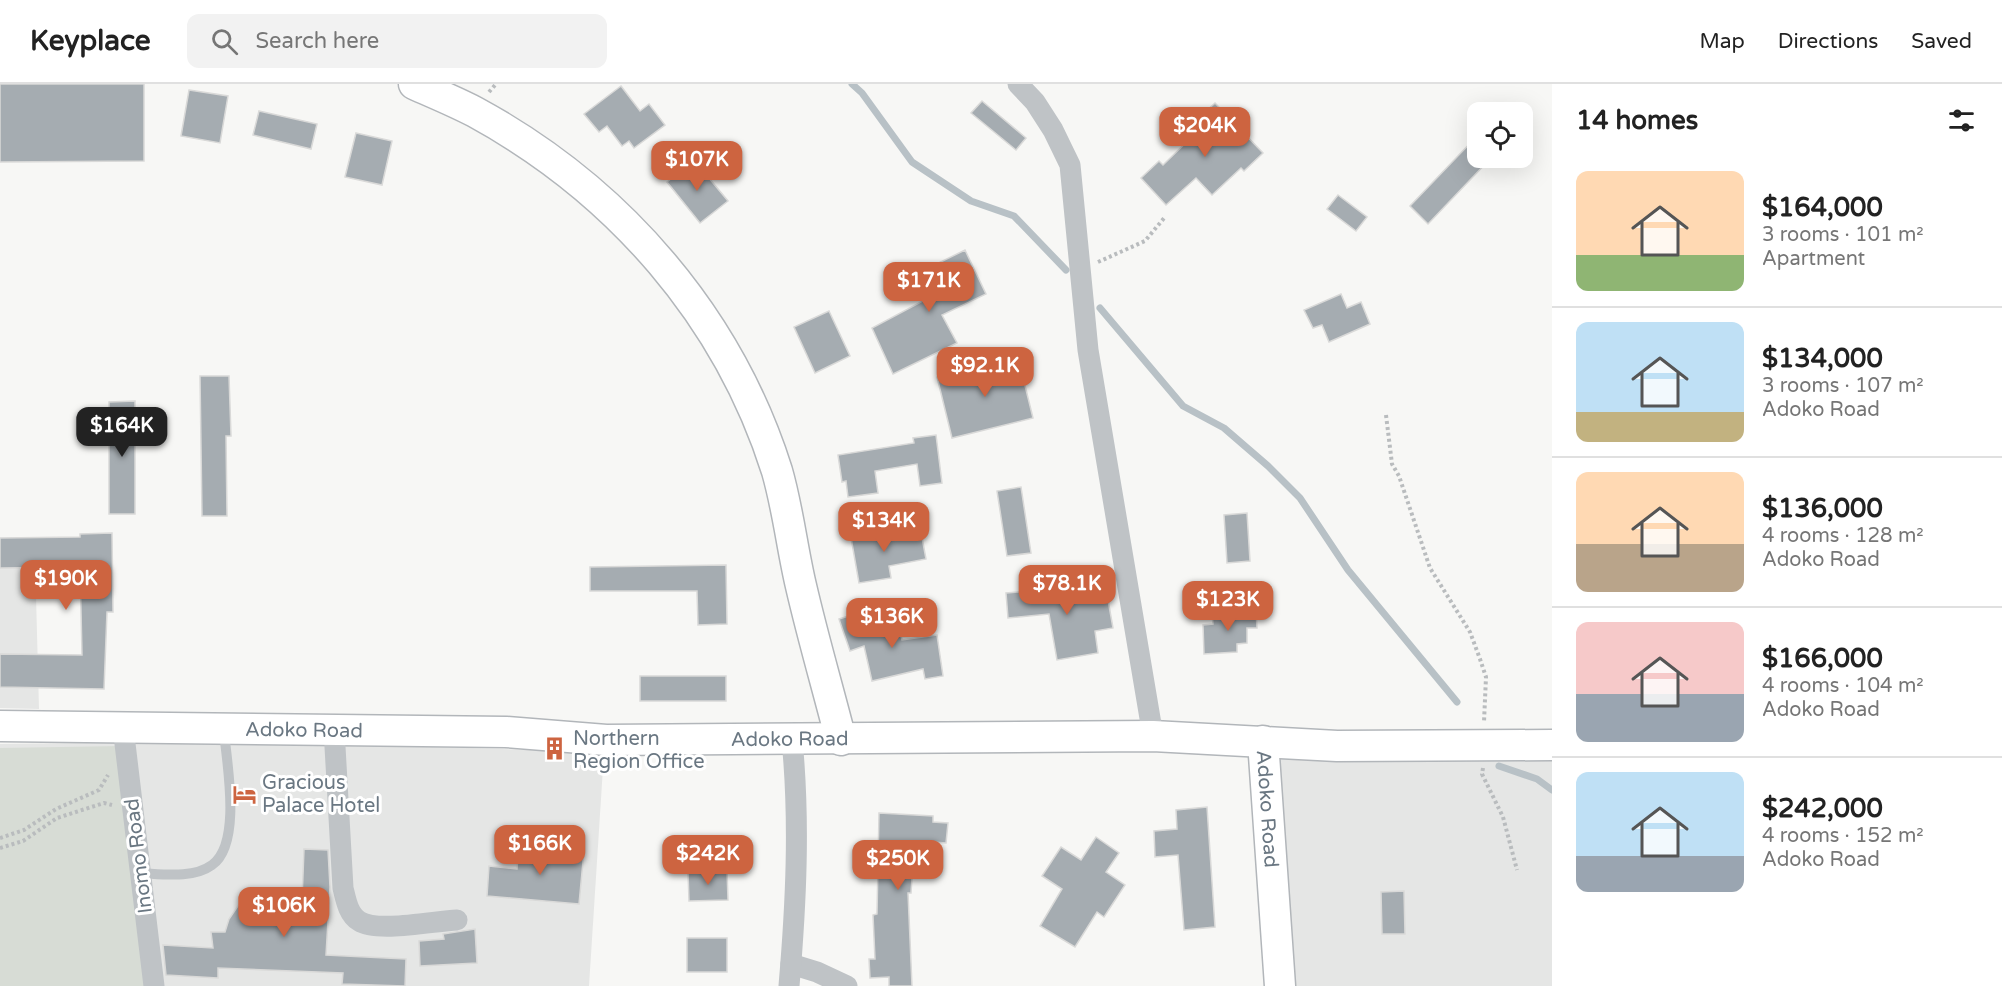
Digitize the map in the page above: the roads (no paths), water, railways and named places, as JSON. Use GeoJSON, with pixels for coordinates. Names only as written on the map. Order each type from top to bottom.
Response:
{"type":"FeatureCollection","features":[{"type":"Feature","properties":{"kind":"street"},"geometry":{"type":"LineString","coordinates":[[414,84],[475,112],[555,164],[591,191],[650,247],[691,299],[714,333],[742,385],[777,472],[801,585],[841,740]]}},
{"type":"Feature","properties":{"kind":"street"},"geometry":{"type":"LineString","coordinates":[[1018,84],[1035,102],[1070,165],[1082,269],[1088,350],[1153,736]]}},
{"type":"Feature","properties":{"kind":"street","name":"Adoko Road"},"geometry":{"type":"LineString","coordinates":[[0,726],[506,732],[606,740],[1153,736],[1263,741],[1281,986]]}},
{"type":"Feature","properties":{"kind":"street","name":"Inomo Road"},"geometry":{"type":"LineString","coordinates":[[123,727],[154,986]]}},
{"type":"Feature","properties":{"kind":"street"},"geometry":{"type":"LineString","coordinates":[[334,729],[343,888],[348,908],[358,921],[371,927],[457,920]]}},
{"type":"Feature","properties":{"kind":"street"},"geometry":{"type":"LineString","coordinates":[[789,986],[795,919],[797,793],[792,740]]}},
{"type":"Feature","properties":{"kind":"street"},"geometry":{"type":"LineString","coordinates":[[1263,741],[1337,746],[1552,745]]}},
{"type":"Feature","properties":{"kind":"street"},"geometry":{"type":"LineString","coordinates":[[791,964],[817,972],[847,986]]}},
{"type":"Feature","properties":{"kind":"lane"},"geometry":{"type":"LineString","coordinates":[[140,873],[184,874],[213,865],[229,839],[230,809],[224,727]]}},
{"type":"Feature","properties":{"kind":"waterway"},"geometry":{"type":"LineString","coordinates":[[852,84],[862,93],[912,162],[971,201],[1014,216],[1066,270]]}},
{"type":"Feature","properties":{"kind":"waterway"},"geometry":{"type":"LineString","coordinates":[[1100,308],[1183,406],[1224,428],[1268,466],[1300,498],[1348,570],[1457,702]]}},
{"type":"Feature","properties":{"kind":"waterway"},"geometry":{"type":"LineString","coordinates":[[1499,766],[1537,779],[1552,790]]}},
{"type":"Feature","properties":{"kind":"place","name":"Northern Region Office"},"geometry":{"type":"Point","coordinates":[555,749]}},
{"type":"Feature","properties":{"kind":"place","name":"Gracious Palace Hotel"},"geometry":{"type":"Point","coordinates":[244,794]}}]}
